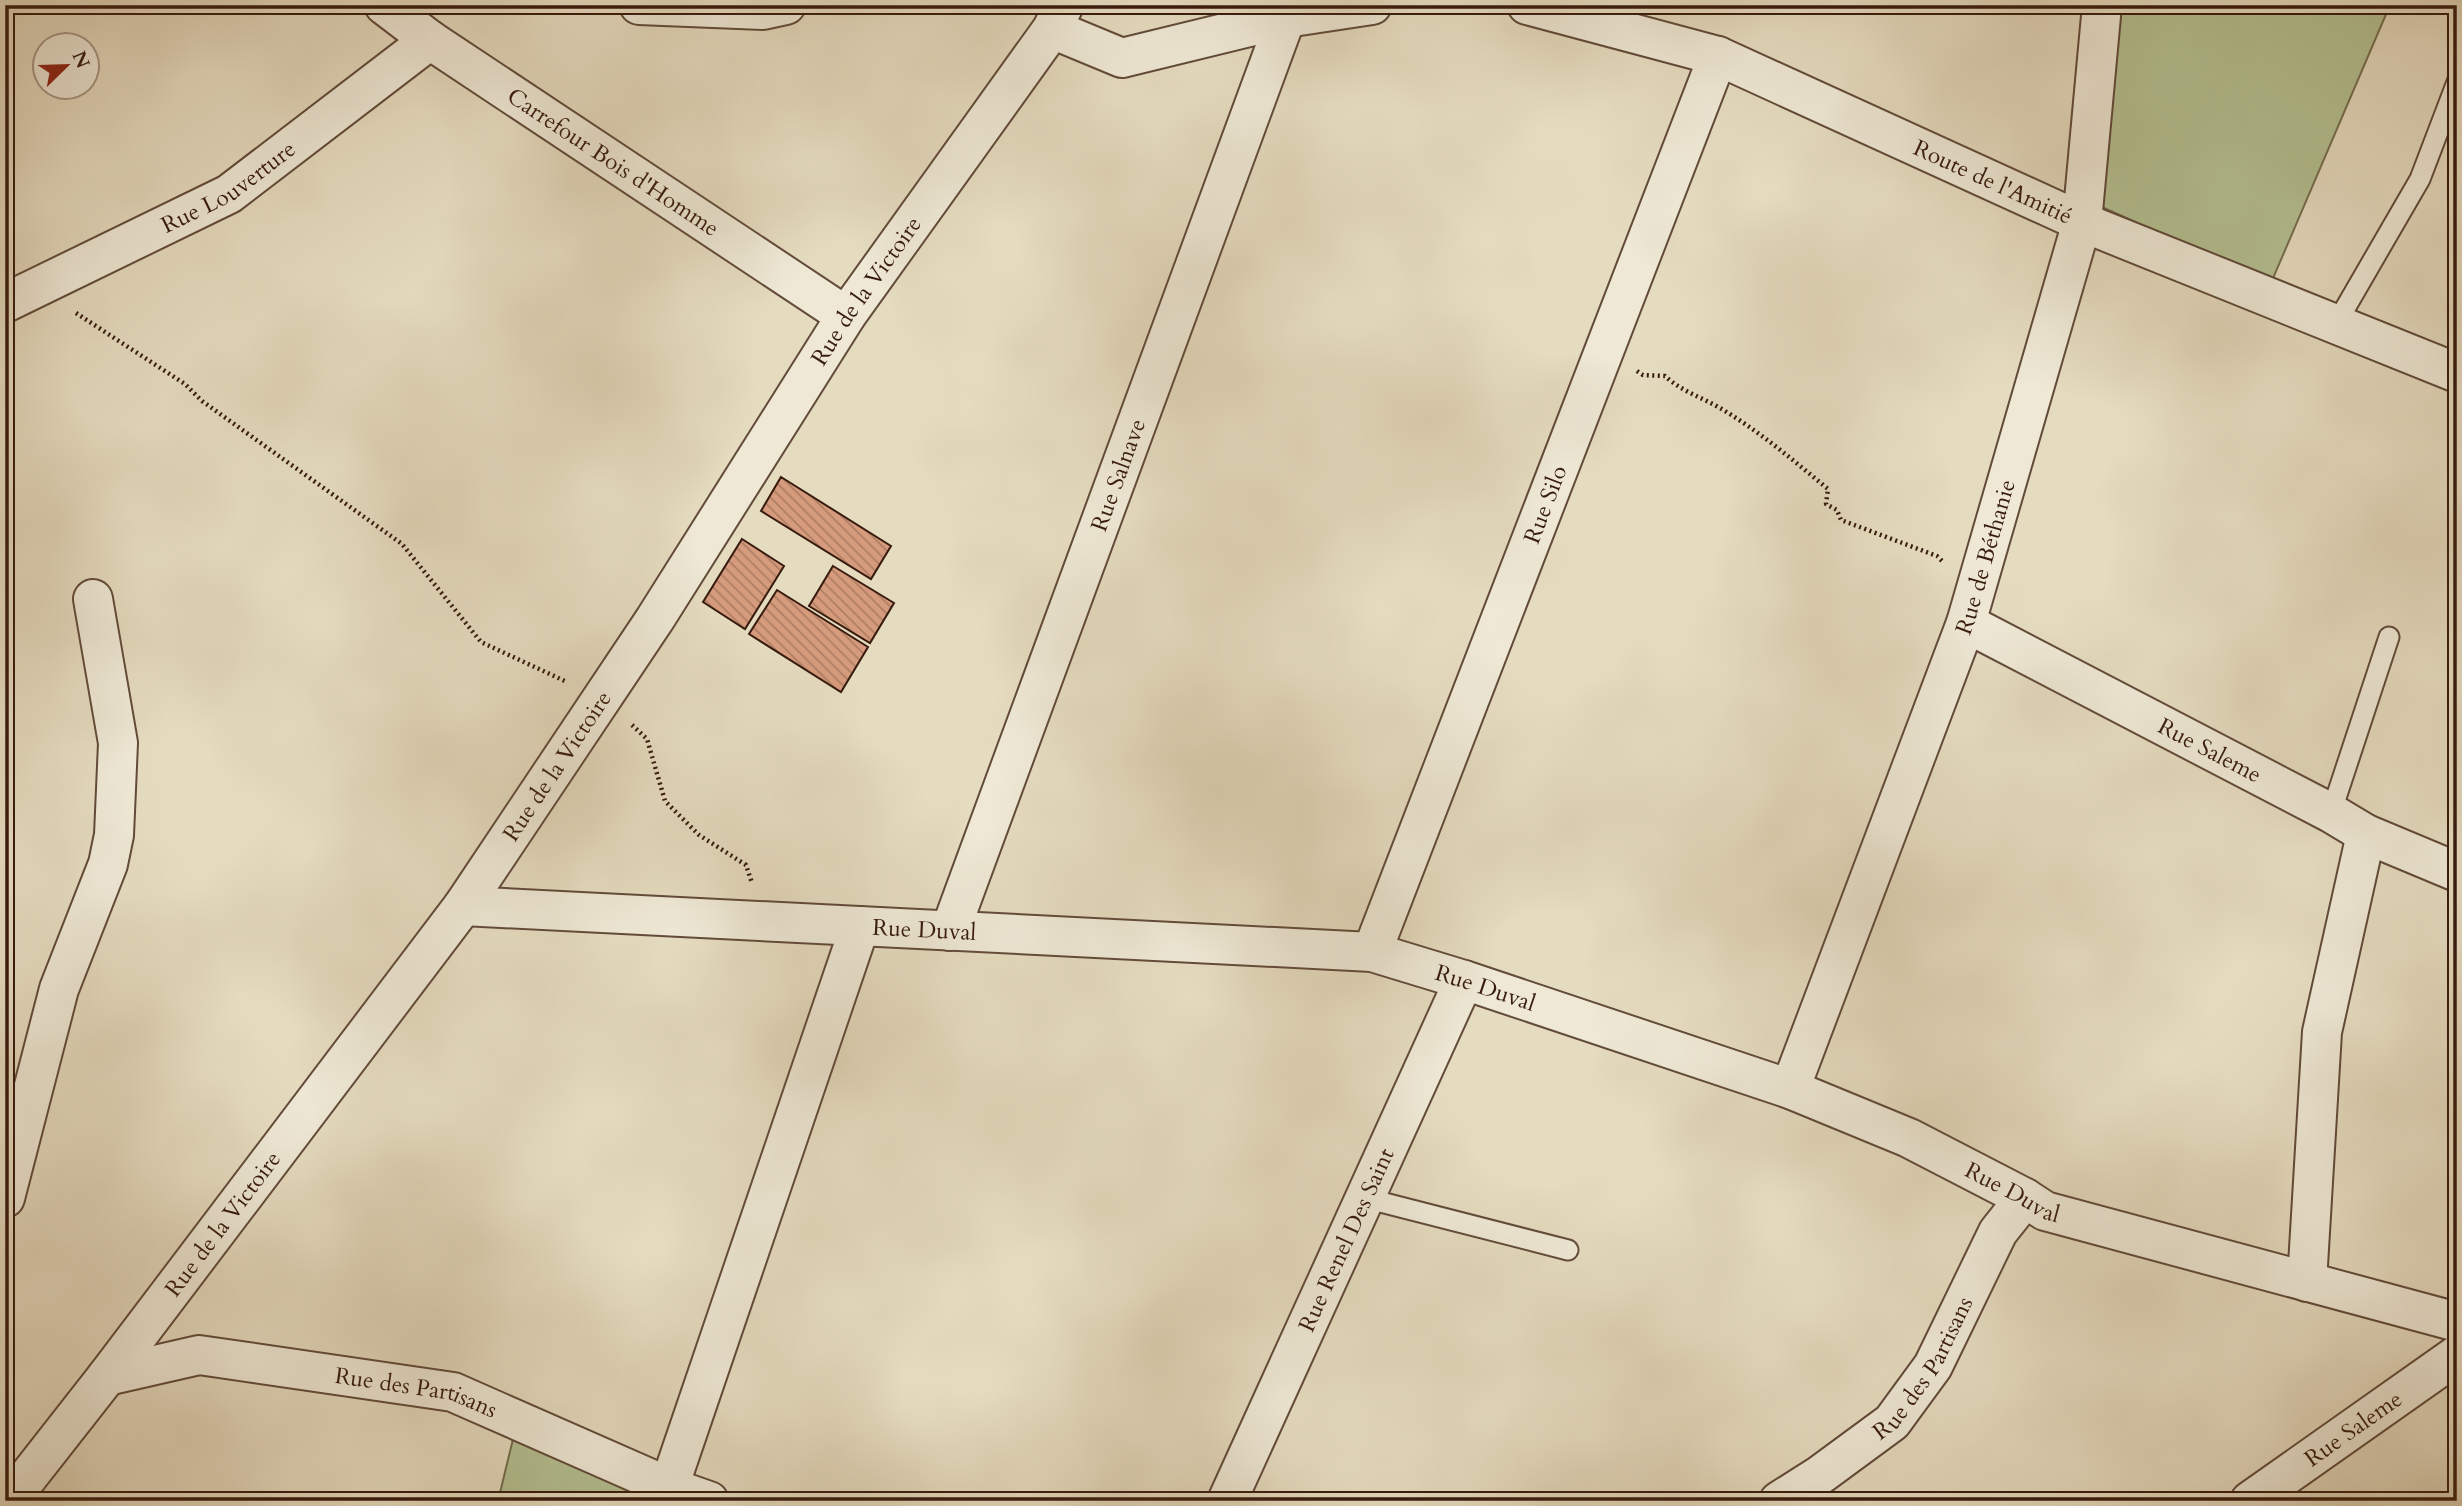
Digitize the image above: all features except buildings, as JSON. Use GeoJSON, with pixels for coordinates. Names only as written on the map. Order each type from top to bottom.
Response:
{"type":"FeatureCollection","features":[{"type":"Feature","properties":{"kind":"street","name":"Carrefour Bois d'Homme"},"geometry":{"type":"LineString","coordinates":[[384,5],[430,40],[846,316]]}},
{"type":"Feature","properties":{"kind":"street"},"geometry":{"type":"LineString","coordinates":[[639,5],[764,10],[786,5]]}},
{"type":"Feature","properties":{"kind":"street"},"geometry":{"type":"LineString","coordinates":[[1058,17],[1122,58],[1286,18],[1373,5]]}},
{"type":"Feature","properties":{"kind":"street","name":"Route de l'Amitié"},"geometry":{"type":"LineString","coordinates":[[1527,5],[1718,56],[2082,222],[2457,373]]}},
{"type":"Feature","properties":{"kind":"street","name":"Rue de Béthanie"},"geometry":{"type":"LineString","coordinates":[[1790,1089],[1970,606],[2082,222],[2102,5]]}},
{"type":"Feature","properties":{"kind":"street","name":"Rue de la Victoire"},"geometry":{"type":"LineString","coordinates":[[9,1501],[463,906],[663,607],[846,316],[1058,17]]}},
{"type":"Feature","properties":{"kind":"street","name":"Rue Salnave"},"geometry":{"type":"LineString","coordinates":[[950,931],[1286,18]]}},
{"type":"Feature","properties":{"kind":"street","name":"Rue Louverture"},"geometry":{"type":"LineString","coordinates":[[21,295],[229,194],[430,40]]}},
{"type":"Feature","properties":{"kind":"street","name":"Rue Silo"},"geometry":{"type":"LineString","coordinates":[[1372,952],[1718,56]]}},
{"type":"Feature","properties":{"kind":"street"},"geometry":{"type":"LineString","coordinates":[[5,1198],[59,989],[107,863],[114,835],[118,743],[93,599]]}},
{"type":"Feature","properties":{"kind":"street","name":"Rue Saleme"},"geometry":{"type":"LineString","coordinates":[[1970,606],[2366,834],[2457,872]]}},
{"type":"Feature","properties":{"kind":"street"},"geometry":{"type":"LineString","coordinates":[[2307,1282],[2322,1032],[2366,834]]}},
{"type":"Feature","properties":{"kind":"street","name":"Rue Duval"},"geometry":{"type":"LineString","coordinates":[[463,906],[1372,952],[1790,1089],[1909,1138],[2045,1211],[2457,1322]]}},
{"type":"Feature","properties":{"kind":"street"},"geometry":{"type":"LineString","coordinates":[[669,1487],[860,926]]}},
{"type":"Feature","properties":{"kind":"street","name":"Rue Renel Des Saint"},"geometry":{"type":"LineString","coordinates":[[1227,1501],[1464,980]]}},
{"type":"Feature","properties":{"kind":"street","name":"Rue des Partisans"},"geometry":{"type":"LineString","coordinates":[[1779,1501],[1892,1423],[1933,1366],[1998,1232],[2025,1198]]}},
{"type":"Feature","properties":{"kind":"street","name":"Rue des Partisans"},"geometry":{"type":"LineString","coordinates":[[107,1376],[199,1355],[453,1392],[669,1487],[709,1501]]}},
{"type":"Feature","properties":{"kind":"street","name":"Rue Saleme"},"geometry":{"type":"LineString","coordinates":[[2250,1501],[2457,1355]]}},
{"type":"Feature","properties":{"kind":"lane"},"geometry":{"type":"LineString","coordinates":[[2336,324],[2420,179],[2457,82]]}},
{"type":"Feature","properties":{"kind":"lane"},"geometry":{"type":"LineString","coordinates":[[2331,813],[2389,637]]}},
{"type":"Feature","properties":{"kind":"lane"},"geometry":{"type":"LineString","coordinates":[[1365,1198],[1568,1250]]}},
{"type":"Feature","properties":{"kind":"path"},"geometry":{"type":"LineString","coordinates":[[21,295],[185,384],[202,401],[402,544],[481,642],[602,698],[648,739],[665,801],[699,835],[746,865],[763,921]]}},
{"type":"Feature","properties":{"kind":"path"},"geometry":{"type":"LineString","coordinates":[[1605,348],[1643,375],[1665,376],[1678,388],[1718,407],[1762,435],[1828,489],[1826,504],[1837,510],[1840,520],[1937,556],[1970,606]]}},
{"type":"Feature","properties":{"kind":"green space"},"geometry":{"type":"Polygon","coordinates":[[[2120,5],[2390,5],[2271,283],[2093,203],[2120,5]]]}},
{"type":"Feature","properties":{"kind":"green space"},"geometry":{"type":"Polygon","coordinates":[[[514,1435],[671,1501],[498,1501],[514,1435]]]}}]}
